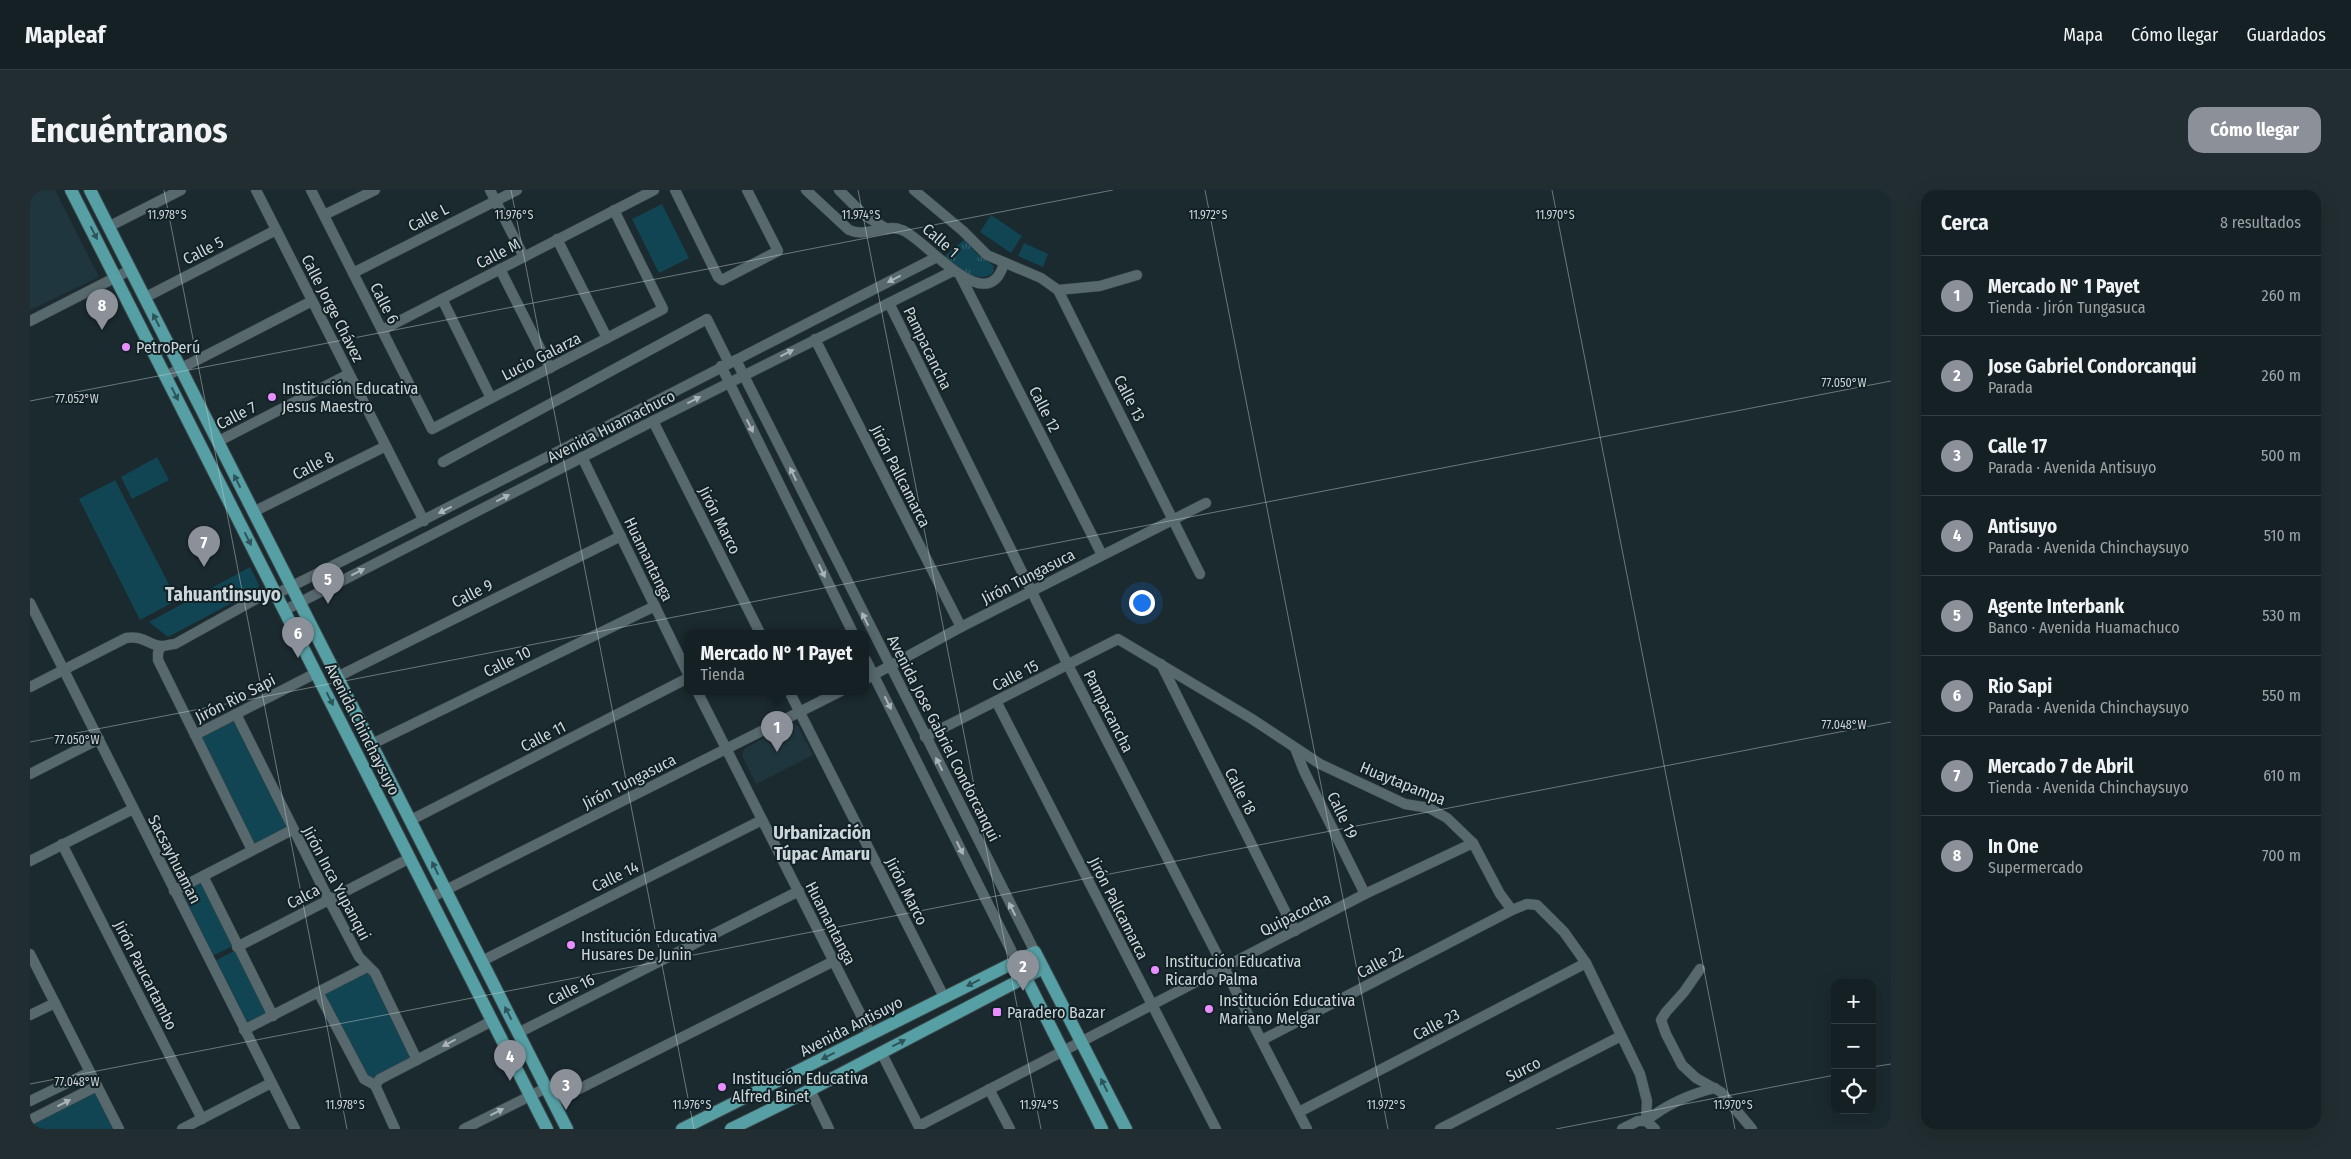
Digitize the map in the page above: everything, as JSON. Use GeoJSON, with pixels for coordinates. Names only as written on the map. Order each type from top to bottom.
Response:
{"type":"FeatureCollection","features":[{"type":"Feature","properties":{"kind":"main road","name":"Avenida Chinchaysuyo"},"geometry":{"type":"LineString","coordinates":[[71,190],[530,1096]]}},
{"type":"Feature","properties":{"kind":"main road","name":"Avenida Chinchaysuyo"},"geometry":{"type":"LineString","coordinates":[[90,190],[546,1088]]}},
{"type":"Feature","properties":{"kind":"main road","name":"Avenida Antisuyo"},"geometry":{"type":"LineString","coordinates":[[682,1129],[1034,952]]}},
{"type":"Feature","properties":{"kind":"main road","name":"Avenida Jose Gabriel Condorcanqui"},"geometry":{"type":"LineString","coordinates":[[1034,952],[1126,1129]]}},
{"type":"Feature","properties":{"kind":"main road"},"geometry":{"type":"LineString","coordinates":[[1017,962],[1102,1129]]}},
{"type":"Feature","properties":{"kind":"main road"},"geometry":{"type":"LineString","coordinates":[[737,1128],[1043,968]]}},
{"type":"Feature","properties":{"kind":"main road"},"geometry":{"type":"LineString","coordinates":[[546,1088],[567,1129]]}},
{"type":"Feature","properties":{"kind":"main road"},"geometry":{"type":"LineString","coordinates":[[530,1096],[547,1129]]}},
{"type":"Feature","properties":{"kind":"street"},"geometry":{"type":"LineString","coordinates":[[108,227],[180,190]]}},
{"type":"Feature","properties":{"kind":"street","name":"Calle Jorge Chávez"},"geometry":{"type":"LineString","coordinates":[[256,190],[424,521]]}},
{"type":"Feature","properties":{"kind":"street","name":"Calle 6"},"geometry":{"type":"LineString","coordinates":[[311,190],[432,429]]}},
{"type":"Feature","properties":{"kind":"street"},"geometry":{"type":"LineString","coordinates":[[324,215],[375,190]]}},
{"type":"Feature","properties":{"kind":"street"},"geometry":{"type":"LineString","coordinates":[[490,190],[524,257]]}},
{"type":"Feature","properties":{"kind":"street","name":"Calle L"},"geometry":{"type":"LineString","coordinates":[[353,272],[517,190]]}},
{"type":"Feature","properties":{"kind":"street","name":"Calle M"},"geometry":{"type":"LineString","coordinates":[[382,330],[654,190]]}},
{"type":"Feature","properties":{"kind":"street"},"geometry":{"type":"LineString","coordinates":[[675,190],[718,277],[722,280],[778,251],[747,190]]}},
{"type":"Feature","properties":{"kind":"street","name":"Calle 1"},"geometry":{"type":"LineString","coordinates":[[806,190],[850,230],[856,233],[865,233],[900,229],[910,233],[957,274]]}},
{"type":"Feature","properties":{"kind":"street"},"geometry":{"type":"LineString","coordinates":[[839,190],[859,211],[887,229]]}},
{"type":"Feature","properties":{"kind":"street"},"geometry":{"type":"LineString","coordinates":[[914,190],[963,231],[981,251],[1004,263],[1041,278],[1058,290],[1100,286],[1137,275]]}},
{"type":"Feature","properties":{"kind":"street","name":"Lucio Galarza"},"geometry":{"type":"LineString","coordinates":[[432,429],[663,310],[614,210]]}},
{"type":"Feature","properties":{"kind":"street","name":"Calle 5"},"geometry":{"type":"LineString","coordinates":[[144,298],[276,230]]}},
{"type":"Feature","properties":{"kind":"street"},"geometry":{"type":"LineString","coordinates":[[557,240],[607,338]]}},
{"type":"Feature","properties":{"kind":"street","name":"Avenida Huamachuco"},"geometry":{"type":"LineString","coordinates":[[161,646],[175,644],[275,592],[292,586],[424,521],[937,257]]}},
{"type":"Feature","properties":{"kind":"street"},"geometry":{"type":"LineString","coordinates":[[957,274],[975,282],[989,282],[998,276],[1004,263]]}},
{"type":"Feature","properties":{"kind":"street"},"geometry":{"type":"LineString","coordinates":[[500,269],[550,368]]}},
{"type":"Feature","properties":{"kind":"street"},"geometry":{"type":"LineString","coordinates":[[30,321],[130,270]]}},
{"type":"Feature","properties":{"kind":"street","name":"Avenida Huamachuco"},"geometry":{"type":"LineString","coordinates":[[285,610],[816,339],[889,303],[957,274]]}},
{"type":"Feature","properties":{"kind":"street","name":"Calle 12"},"geometry":{"type":"LineString","coordinates":[[957,274],[1102,555]]}},
{"type":"Feature","properties":{"kind":"street","name":"Calle 13"},"geometry":{"type":"LineString","coordinates":[[1058,290],[1200,574]]}},
{"type":"Feature","properties":{"kind":"street"},"geometry":{"type":"LineString","coordinates":[[442,299],[491,398]]}},
{"type":"Feature","properties":{"kind":"street"},"geometry":{"type":"LineString","coordinates":[[166,376],[312,301]]}},
{"type":"Feature","properties":{"kind":"street","name":"Pampacancha"},"geometry":{"type":"LineString","coordinates":[[889,303],[1068,665],[1307,1129]]}},
{"type":"Feature","properties":{"kind":"street"},"geometry":{"type":"LineString","coordinates":[[443,462],[707,319],[728,363],[728,383],[852,630]]}},
{"type":"Feature","properties":{"kind":"street","name":"Jirón Pallcamarca"},"geometry":{"type":"LineString","coordinates":[[816,339],[961,627]]}},
{"type":"Feature","properties":{"kind":"street","name":"Avenida Jose Gabriel Condorcanqui"},"geometry":{"type":"LineString","coordinates":[[728,363],[744,375],[1034,952]]}},
{"type":"Feature","properties":{"kind":"street","name":"Calle 7"},"geometry":{"type":"LineString","coordinates":[[217,442],[349,374]]}},
{"type":"Feature","properties":{"kind":"street","name":"Jirón Marco"},"geometry":{"type":"LineString","coordinates":[[653,421],[758,630]]}},
{"type":"Feature","properties":{"kind":"street","name":"Calle 8"},"geometry":{"type":"LineString","coordinates":[[253,512],[386,446]]}},
{"type":"Feature","properties":{"kind":"street","name":"Huamantanga"},"geometry":{"type":"LineString","coordinates":[[582,457],[684,666]]}},
{"type":"Feature","properties":{"kind":"street","name":"Jirón Tungasuca"},"geometry":{"type":"LineString","coordinates":[[870,677],[961,627],[1206,503]]}},
{"type":"Feature","properties":{"kind":"street","name":"Calle 9"},"geometry":{"type":"LineString","coordinates":[[338,677],[621,536]]}},
{"type":"Feature","properties":{"kind":"street","name":"Sacsayhuaman"},"geometry":{"type":"LineString","coordinates":[[30,603],[294,1129]]}},
{"type":"Feature","properties":{"kind":"street","name":"Calle 10"},"geometry":{"type":"LineString","coordinates":[[372,744],[655,606]]}},
{"type":"Feature","properties":{"kind":"street"},"geometry":{"type":"LineString","coordinates":[[30,687],[126,638],[144,638],[161,646],[158,660],[252,850]]}},
{"type":"Feature","properties":{"kind":"street","name":"Calle 15"},"geometry":{"type":"LineString","coordinates":[[925,737],[1118,640]]}},
{"type":"Feature","properties":{"kind":"street","name":"Huaytapampa"},"geometry":{"type":"LineString","coordinates":[[1118,640],[1161,664],[1320,764],[1405,804],[1429,808],[1447,818],[1473,843],[1500,894],[1512,910]]}},
{"type":"Feature","properties":{"kind":"street","name":"Calle 18"},"geometry":{"type":"LineString","coordinates":[[1161,664],[1294,931]]}},
{"type":"Feature","properties":{"kind":"street","name":"Jirón Rio Sapi"},"geometry":{"type":"LineString","coordinates":[[195,735],[316,673]]}},
{"type":"Feature","properties":{"kind":"street"},"geometry":{"type":"LineString","coordinates":[[870,677],[1017,962]]}},
{"type":"Feature","properties":{"kind":"street","name":"Calle 11"},"geometry":{"type":"LineString","coordinates":[[411,820],[684,680]]}},
{"type":"Feature","properties":{"kind":"street","name":"Huamantanga"},"geometry":{"type":"LineString","coordinates":[[699,695],[871,1035]]}},
{"type":"Feature","properties":{"kind":"street","name":"Jirón Marco"},"geometry":{"type":"LineString","coordinates":[[791,695],[944,997]]}},
{"type":"Feature","properties":{"kind":"street","name":"Jirón Tungasuca"},"geometry":{"type":"LineString","coordinates":[[430,898],[833,695]]}},
{"type":"Feature","properties":{"kind":"street","name":"Jirón Pallcamarca"},"geometry":{"type":"LineString","coordinates":[[996,701],[1216,1129]]}},
{"type":"Feature","properties":{"kind":"street","name":"Jirón Inca Yupanqui"},"geometry":{"type":"LineString","coordinates":[[236,714],[328,900],[359,957],[367,968],[375,973],[417,1060]]}},
{"type":"Feature","properties":{"kind":"street"},"geometry":{"type":"LineString","coordinates":[[30,774],[99,740]]}},
{"type":"Feature","properties":{"kind":"street","name":"Calle 19"},"geometry":{"type":"LineString","coordinates":[[1296,748],[1304,771],[1365,894]]}},
{"type":"Feature","properties":{"kind":"street"},"geometry":{"type":"LineString","coordinates":[[30,861],[133,809]]}},
{"type":"Feature","properties":{"kind":"street","name":"Calle 14"},"geometry":{"type":"LineString","coordinates":[[482,961],[762,820]]}},
{"type":"Feature","properties":{"kind":"street"},"geometry":{"type":"LineString","coordinates":[[174,890],[292,830]]}},
{"type":"Feature","properties":{"kind":"street","name":"Quipacocha"},"geometry":{"type":"LineString","coordinates":[[919,1128],[1365,894],[1473,843]]}},
{"type":"Feature","properties":{"kind":"street","name":"Jirón Paucartambo"},"geometry":{"type":"LineString","coordinates":[[62,844],[202,1119]]}},
{"type":"Feature","properties":{"kind":"street","name":"Calca"},"geometry":{"type":"LineString","coordinates":[[237,947],[410,858]]}},
{"type":"Feature","properties":{"kind":"street"},"geometry":{"type":"LineString","coordinates":[[203,876],[273,1016]]}},
{"type":"Feature","properties":{"kind":"street","name":"Calle 16"},"geometry":{"type":"LineString","coordinates":[[518,1032],[799,891]]}},
{"type":"Feature","properties":{"kind":"street"},"geometry":{"type":"LineString","coordinates":[[1512,910],[1527,904],[1537,905],[1564,932],[1586,963],[1640,1074],[1647,1101],[1646,1121]]}},
{"type":"Feature","properties":{"kind":"street","name":"Calle 22"},"geometry":{"type":"LineString","coordinates":[[1262,1040],[1512,910]]}},
{"type":"Feature","properties":{"kind":"street"},"geometry":{"type":"LineString","coordinates":[[30,954],[119,1129]]}},
{"type":"Feature","properties":{"kind":"street"},"geometry":{"type":"LineString","coordinates":[[553,1102],[834,961]]}},
{"type":"Feature","properties":{"kind":"street","name":"Calle 23"},"geometry":{"type":"LineString","coordinates":[[1299,1112],[1586,963]]}},
{"type":"Feature","properties":{"kind":"street"},"geometry":{"type":"LineString","coordinates":[[244,1030],[367,968]]}},
{"type":"Feature","properties":{"kind":"street"},"geometry":{"type":"LineString","coordinates":[[1700,969],[1661,1020],[1682,1065],[1696,1078],[1715,1088],[1742,1115],[1752,1129]]}},
{"type":"Feature","properties":{"kind":"street"},"geometry":{"type":"LineString","coordinates":[[318,992],[364,1079],[375,1085],[395,1129]]}},
{"type":"Feature","properties":{"kind":"street"},"geometry":{"type":"LineString","coordinates":[[30,1015],[55,1003]]}},
{"type":"Feature","properties":{"kind":"street"},"geometry":{"type":"LineString","coordinates":[[375,1085],[380,1080],[492,1021]]}},
{"type":"Feature","properties":{"kind":"street","name":"Surco"},"geometry":{"type":"LineString","coordinates":[[1440,1129],[1621,1036]]}},
{"type":"Feature","properties":{"kind":"street"},"geometry":{"type":"LineString","coordinates":[[881,1052],[919,1128]]}},
{"type":"Feature","properties":{"kind":"street"},"geometry":{"type":"LineString","coordinates":[[30,1101],[90,1072]]}},
{"type":"Feature","properties":{"kind":"street"},"geometry":{"type":"LineString","coordinates":[[182,1129],[271,1083]]}},
{"type":"Feature","properties":{"kind":"street"},"geometry":{"type":"LineString","coordinates":[[30,1120],[97,1086]]}},
{"type":"Feature","properties":{"kind":"street"},"geometry":{"type":"LineString","coordinates":[[464,1129],[546,1088]]}},
{"type":"Feature","properties":{"kind":"street"},"geometry":{"type":"LineString","coordinates":[[1622,1129],[1638,1121],[1646,1121],[1658,1112],[1697,1092],[1715,1088]]}},
{"type":"Feature","properties":{"kind":"street"},"geometry":{"type":"LineString","coordinates":[[810,1090],[829,1129]]}},
{"type":"Feature","properties":{"kind":"street"},"geometry":{"type":"LineString","coordinates":[[989,1090],[1010,1129]]}},
{"type":"Feature","properties":{"kind":"street"},"geometry":{"type":"LineString","coordinates":[[1646,1121],[1655,1129]]}},
{"type":"Feature","properties":{"kind":"shaded area"},"geometry":{"type":"Polygon","coordinates":[[[30,190],[55,190],[99,277],[30,310],[30,190]]]}},
{"type":"Feature","properties":{"kind":"shaded area"},"geometry":{"type":"Polygon","coordinates":[[[792,723],[798,726],[813,755],[756,784],[742,755],[744,749],[792,723]]]}},
{"type":"Feature","properties":{"kind":"green space"},"geometry":{"type":"Polygon","coordinates":[[[662,204],[689,258],[659,273],[632,219],[662,204]]]}},
{"type":"Feature","properties":{"kind":"green space"},"geometry":{"type":"Polygon","coordinates":[[[991,215],[1022,236],[1011,253],[980,232],[991,215]]]}},
{"type":"Feature","properties":{"kind":"green space"},"geometry":{"type":"Polygon","coordinates":[[[965,239],[976,253],[994,266],[992,274],[986,277],[973,276],[944,257],[965,239]]]}},
{"type":"Feature","properties":{"kind":"green space"},"geometry":{"type":"Polygon","coordinates":[[[1024,243],[1048,254],[1043,267],[1018,256],[1024,243]]]}},
{"type":"Feature","properties":{"kind":"green space"},"geometry":{"type":"Polygon","coordinates":[[[157,457],[169,480],[132,499],[121,477],[157,457]]]}},
{"type":"Feature","properties":{"kind":"green space"},"geometry":{"type":"Polygon","coordinates":[[[115,480],[177,600],[140,620],[79,499],[115,480]]]}},
{"type":"Feature","properties":{"kind":"green space"},"geometry":{"type":"Polygon","coordinates":[[[250,567],[259,585],[258,589],[168,637],[149,622],[250,567]]]}},
{"type":"Feature","properties":{"kind":"green space"},"geometry":{"type":"Polygon","coordinates":[[[235,718],[289,828],[253,846],[199,737],[235,718]]]}},
{"type":"Feature","properties":{"kind":"green space"},"geometry":{"type":"Polygon","coordinates":[[[202,881],[233,946],[212,956],[180,893],[202,881]]]}},
{"type":"Feature","properties":{"kind":"green space"},"geometry":{"type":"Polygon","coordinates":[[[236,950],[269,1014],[246,1026],[213,962],[236,950]]]}},
{"type":"Feature","properties":{"kind":"green space"},"geometry":{"type":"Polygon","coordinates":[[[368,971],[412,1058],[368,1081],[324,994],[368,971]]]}},
{"type":"Feature","properties":{"kind":"green space"},"geometry":{"type":"Polygon","coordinates":[[[95,1092],[114,1129],[30,1129],[30,1125],[95,1092]]]}},
{"type":"Feature","properties":{"kind":"place","name":"In One"},"geometry":{"type":"Point","coordinates":[102,330]}},
{"type":"Feature","properties":{"kind":"place","name":"PetroPerú"},"geometry":{"type":"Point","coordinates":[126,347]}},
{"type":"Feature","properties":{"kind":"place","name":"Institución Educativa Jesus Maestro"},"geometry":{"type":"Point","coordinates":[272,397]}},
{"type":"Feature","properties":{"kind":"place","name":"Mercado 7 de Abril"},"geometry":{"type":"Point","coordinates":[204,567]}},
{"type":"Feature","properties":{"kind":"place","name":"Agente Interbank"},"geometry":{"type":"Point","coordinates":[328,604]}},
{"type":"Feature","properties":{"kind":"place","name":"Rio Sapi"},"geometry":{"type":"Point","coordinates":[298,658]}},
{"type":"Feature","properties":{"kind":"place","name":"Mercado N° 1 Payet"},"geometry":{"type":"Point","coordinates":[777,752]}},
{"type":"Feature","properties":{"kind":"place","name":"Institución Educativa Husares De Junin"},"geometry":{"type":"Point","coordinates":[571,945]}},
{"type":"Feature","properties":{"kind":"place","name":"Institución Educativa Ricardo Palma"},"geometry":{"type":"Point","coordinates":[1155,970]}},
{"type":"Feature","properties":{"kind":"place","name":"Jose Gabriel Condorcanqui"},"geometry":{"type":"Point","coordinates":[1023,991]}},
{"type":"Feature","properties":{"kind":"place","name":"Institución Educativa Mariano Melgar"},"geometry":{"type":"Point","coordinates":[1209,1009]}},
{"type":"Feature","properties":{"kind":"place","name":"Paradero Bazar"},"geometry":{"type":"Point","coordinates":[997,1012]}},
{"type":"Feature","properties":{"kind":"place","name":"Antisuyo"},"geometry":{"type":"Point","coordinates":[510,1081]}},
{"type":"Feature","properties":{"kind":"place","name":"Institución Educativa Alfred Binet"},"geometry":{"type":"Point","coordinates":[722,1087]}},
{"type":"Feature","properties":{"kind":"place","name":"Calle 17"},"geometry":{"type":"Point","coordinates":[566,1110]}},
{"type":"Feature","properties":{"kind":"district","name":"Tahuantinsuyo"},"geometry":{"type":"Point","coordinates":[223,594]}},
{"type":"Feature","properties":{"kind":"district","name":"Urbanización Túpac Amaru"},"geometry":{"type":"Point","coordinates":[822,843]}}]}
